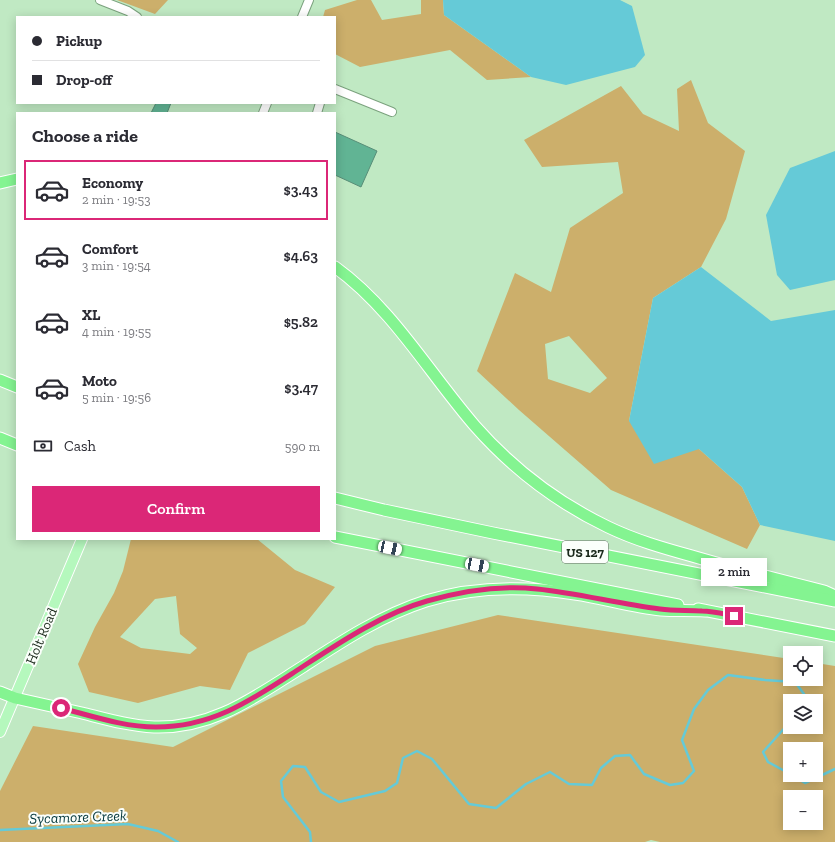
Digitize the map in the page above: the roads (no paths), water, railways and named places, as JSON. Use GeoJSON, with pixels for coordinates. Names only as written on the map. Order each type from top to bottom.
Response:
{"type":"FeatureCollection","features":[{"type":"Feature","properties":{"kind":"highway"},"geometry":{"type":"LineString","coordinates":[[0,183],[16,179]]}},
{"type":"Feature","properties":{"kind":"highway"},"geometry":{"type":"LineString","coordinates":[[336,267],[370,295],[397,326],[448,394],[498,450],[519,470],[575,509],[608,527],[639,540],[708,561],[824,591],[835,596]]}},
{"type":"Feature","properties":{"kind":"highway"},"geometry":{"type":"LineString","coordinates":[[0,380],[16,387]]}},
{"type":"Feature","properties":{"kind":"highway"},"geometry":{"type":"LineString","coordinates":[[0,438],[16,445]]}},
{"type":"Feature","properties":{"kind":"highway","name":"US 127"},"geometry":{"type":"LineString","coordinates":[[336,498],[384,510],[509,536],[835,601]]}},
{"type":"Feature","properties":{"kind":"highway","name":"US 127"},"geometry":{"type":"LineString","coordinates":[[336,537],[835,636]]}},
{"type":"Feature","properties":{"kind":"highway"},"geometry":{"type":"LineString","coordinates":[[0,692],[14,698],[138,726],[175,726],[196,722],[228,712],[251,700],[374,623],[426,601],[476,591],[504,588],[535,588],[662,610],[705,611]]}},
{"type":"Feature","properties":{"kind":"main road","name":"Holt Road"},"geometry":{"type":"LineString","coordinates":[[0,732],[82,540]]}},
{"type":"Feature","properties":{"kind":"street"},"geometry":{"type":"LineString","coordinates":[[100,0],[128,11],[136,16]]}},
{"type":"Feature","properties":{"kind":"street"},"geometry":{"type":"LineString","coordinates":[[302,16],[307,1]]}},
{"type":"Feature","properties":{"kind":"street"},"geometry":{"type":"LineString","coordinates":[[336,89],[392,112]]}},
{"type":"Feature","properties":{"kind":"water"},"geometry":{"type":"Polygon","coordinates":[[[443,0],[620,0],[632,6],[645,55],[635,67],[566,85],[531,77],[444,15],[443,0]]]}},
{"type":"Feature","properties":{"kind":"water"},"geometry":{"type":"Polygon","coordinates":[[[835,151],[835,280],[790,290],[777,275],[766,215],[790,168],[835,151]]]}},
{"type":"Feature","properties":{"kind":"water"},"geometry":{"type":"Polygon","coordinates":[[[701,267],[771,321],[835,310],[835,541],[760,525],[742,487],[699,449],[654,464],[629,421],[653,298],[701,267]]]}},
{"type":"Feature","properties":{"kind":"waterway","name":"Sycamore Creek"},"geometry":{"type":"LineString","coordinates":[[311,842],[310,832],[283,797],[281,781],[293,766],[305,767],[321,792],[339,802],[385,791],[397,783],[403,758],[417,751],[432,759],[469,804],[496,808],[526,784],[550,772],[569,784],[592,785],[601,768],[615,756],[630,755],[644,774],[670,785],[683,783],[694,771],[682,740],[694,709],[708,690],[728,675],[795,682],[804,694]]}},
{"type":"Feature","properties":{"kind":"waterway","name":"Sycamore Creek"},"geometry":{"type":"LineString","coordinates":[[783,730],[763,752],[768,762],[783,770]]}},
{"type":"Feature","properties":{"kind":"waterway","name":"Sycamore Creek"},"geometry":{"type":"LineString","coordinates":[[823,775],[835,769]]}},
{"type":"Feature","properties":{"kind":"waterway","name":"Sycamore Creek"},"geometry":{"type":"LineString","coordinates":[[803,782],[807,782]]}},
{"type":"Feature","properties":{"kind":"waterway","name":"Sycamore Creek"},"geometry":{"type":"LineString","coordinates":[[0,830],[128,824],[158,831],[178,842]]}}]}
